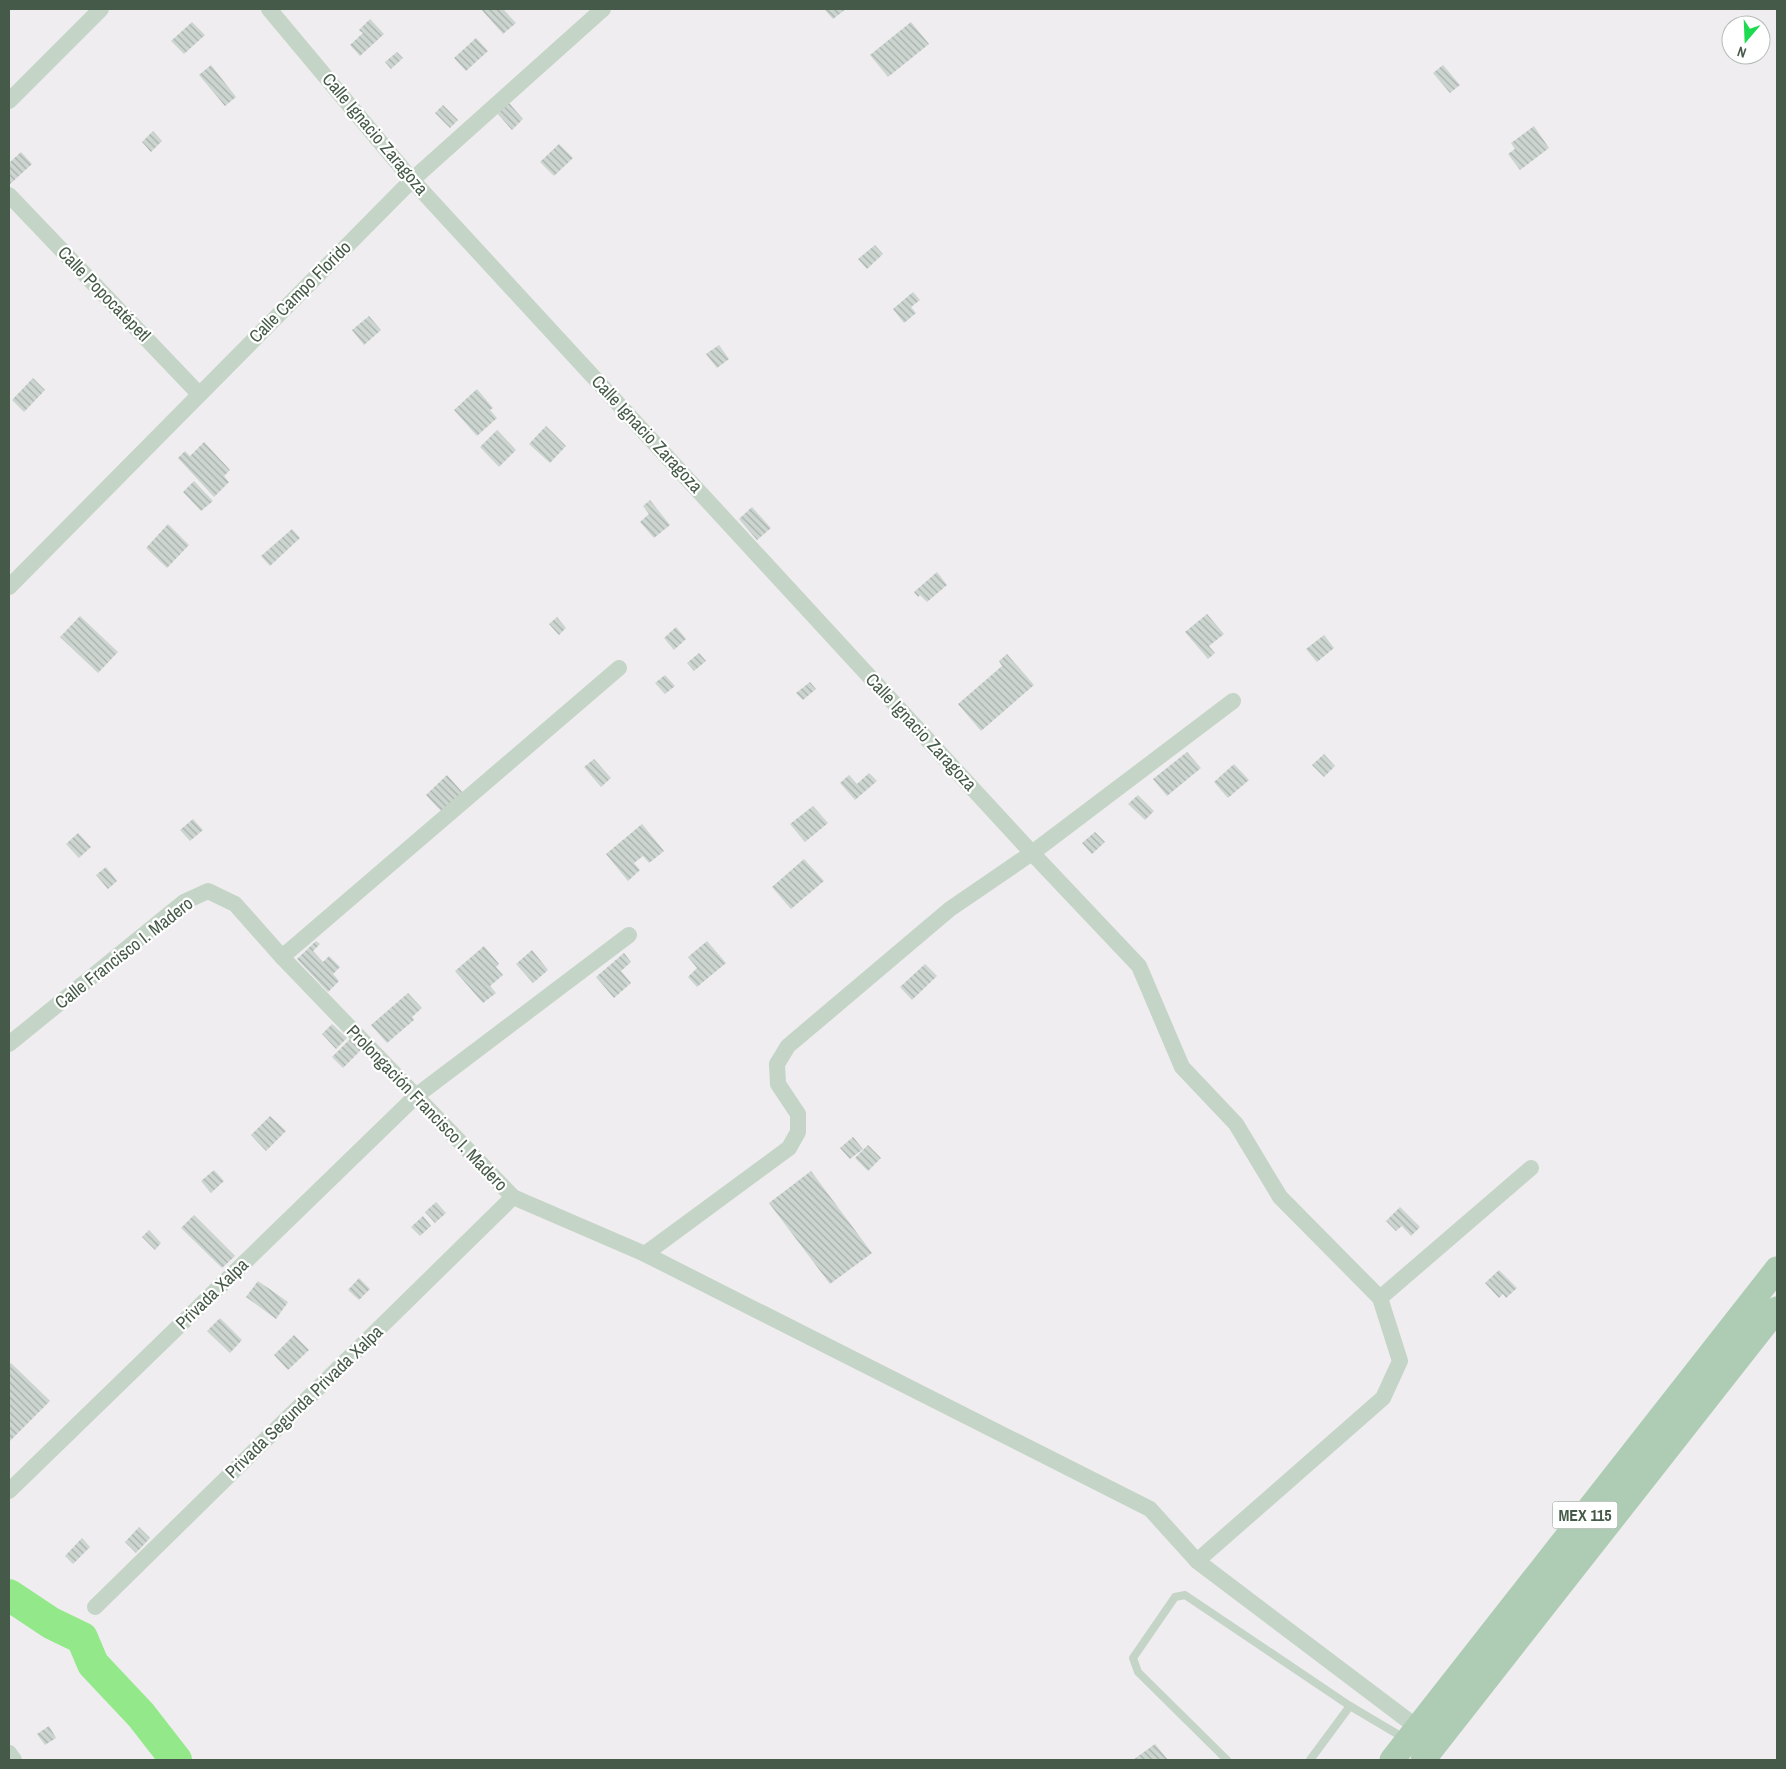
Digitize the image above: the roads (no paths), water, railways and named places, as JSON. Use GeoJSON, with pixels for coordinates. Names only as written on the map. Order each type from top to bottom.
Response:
{"type":"FeatureCollection","features":[{"type":"Feature","properties":{"kind":"main road","name":"MEX 115"},"geometry":{"type":"LineString","coordinates":[[1392,1760],[1777,1269]]}},
{"type":"Feature","properties":{"kind":"main road","name":"MEX 115"},"geometry":{"type":"LineString","coordinates":[[1423,1760],[1777,1309]]}},
{"type":"Feature","properties":{"kind":"street"},"geometry":{"type":"LineString","coordinates":[[9,101],[101,9]]}},
{"type":"Feature","properties":{"kind":"street","name":"Calle Ignacio Zaragoza"},"geometry":{"type":"LineString","coordinates":[[269,9],[412,180],[1139,966],[1182,1067],[1236,1124],[1280,1196],[1380,1298]]}},
{"type":"Feature","properties":{"kind":"street","name":"Calle Campo Florido"},"geometry":{"type":"LineString","coordinates":[[9,587],[412,180],[603,9]]}},
{"type":"Feature","properties":{"kind":"street","name":"Calle Popocatépetl"},"geometry":{"type":"LineString","coordinates":[[9,195],[199,394]]}},
{"type":"Feature","properties":{"kind":"street"},"geometry":{"type":"LineString","coordinates":[[282,957],[619,668]]}},
{"type":"Feature","properties":{"kind":"street"},"geometry":{"type":"LineString","coordinates":[[645,1254],[789,1148],[798,1132],[798,1114],[778,1084],[777,1064],[788,1046],[950,909],[1032,852],[1233,701]]}},
{"type":"Feature","properties":{"kind":"street","name":"Calle Francisco I. Madero"},"geometry":{"type":"LineString","coordinates":[[9,1044],[184,902],[208,891],[235,904],[282,957]]}},
{"type":"Feature","properties":{"kind":"street","name":"Privada Xalpa"},"geometry":{"type":"LineString","coordinates":[[9,1491],[416,1096],[629,935]]}},
{"type":"Feature","properties":{"kind":"street","name":"Prolongación Francisco I. Madero"},"geometry":{"type":"LineString","coordinates":[[282,957],[512,1197],[645,1254],[1150,1509],[1197,1561],[1413,1734]]}},
{"type":"Feature","properties":{"kind":"street"},"geometry":{"type":"LineString","coordinates":[[1197,1561],[1383,1398],[1400,1361],[1380,1298],[1531,1168]]}},
{"type":"Feature","properties":{"kind":"street","name":"Privada Segunda Privada Xalpa"},"geometry":{"type":"LineString","coordinates":[[95,1607],[512,1197]]}},
{"type":"Feature","properties":{"kind":"street"},"geometry":{"type":"LineString","coordinates":[[9,1753],[14,1760]]}},
{"type":"Feature","properties":{"kind":"lane"},"geometry":{"type":"LineString","coordinates":[[1227,1760],[1138,1672],[1133,1658],[1175,1597],[1185,1595],[1350,1706],[1413,1734]]}},
{"type":"Feature","properties":{"kind":"lane"},"geometry":{"type":"LineString","coordinates":[[1310,1760],[1350,1706]]}},
{"type":"Feature","properties":{"kind":"waterway"},"geometry":{"type":"LineString","coordinates":[[9,1595],[51,1623],[82,1638],[93,1664],[141,1715],[176,1760]]}}]}
